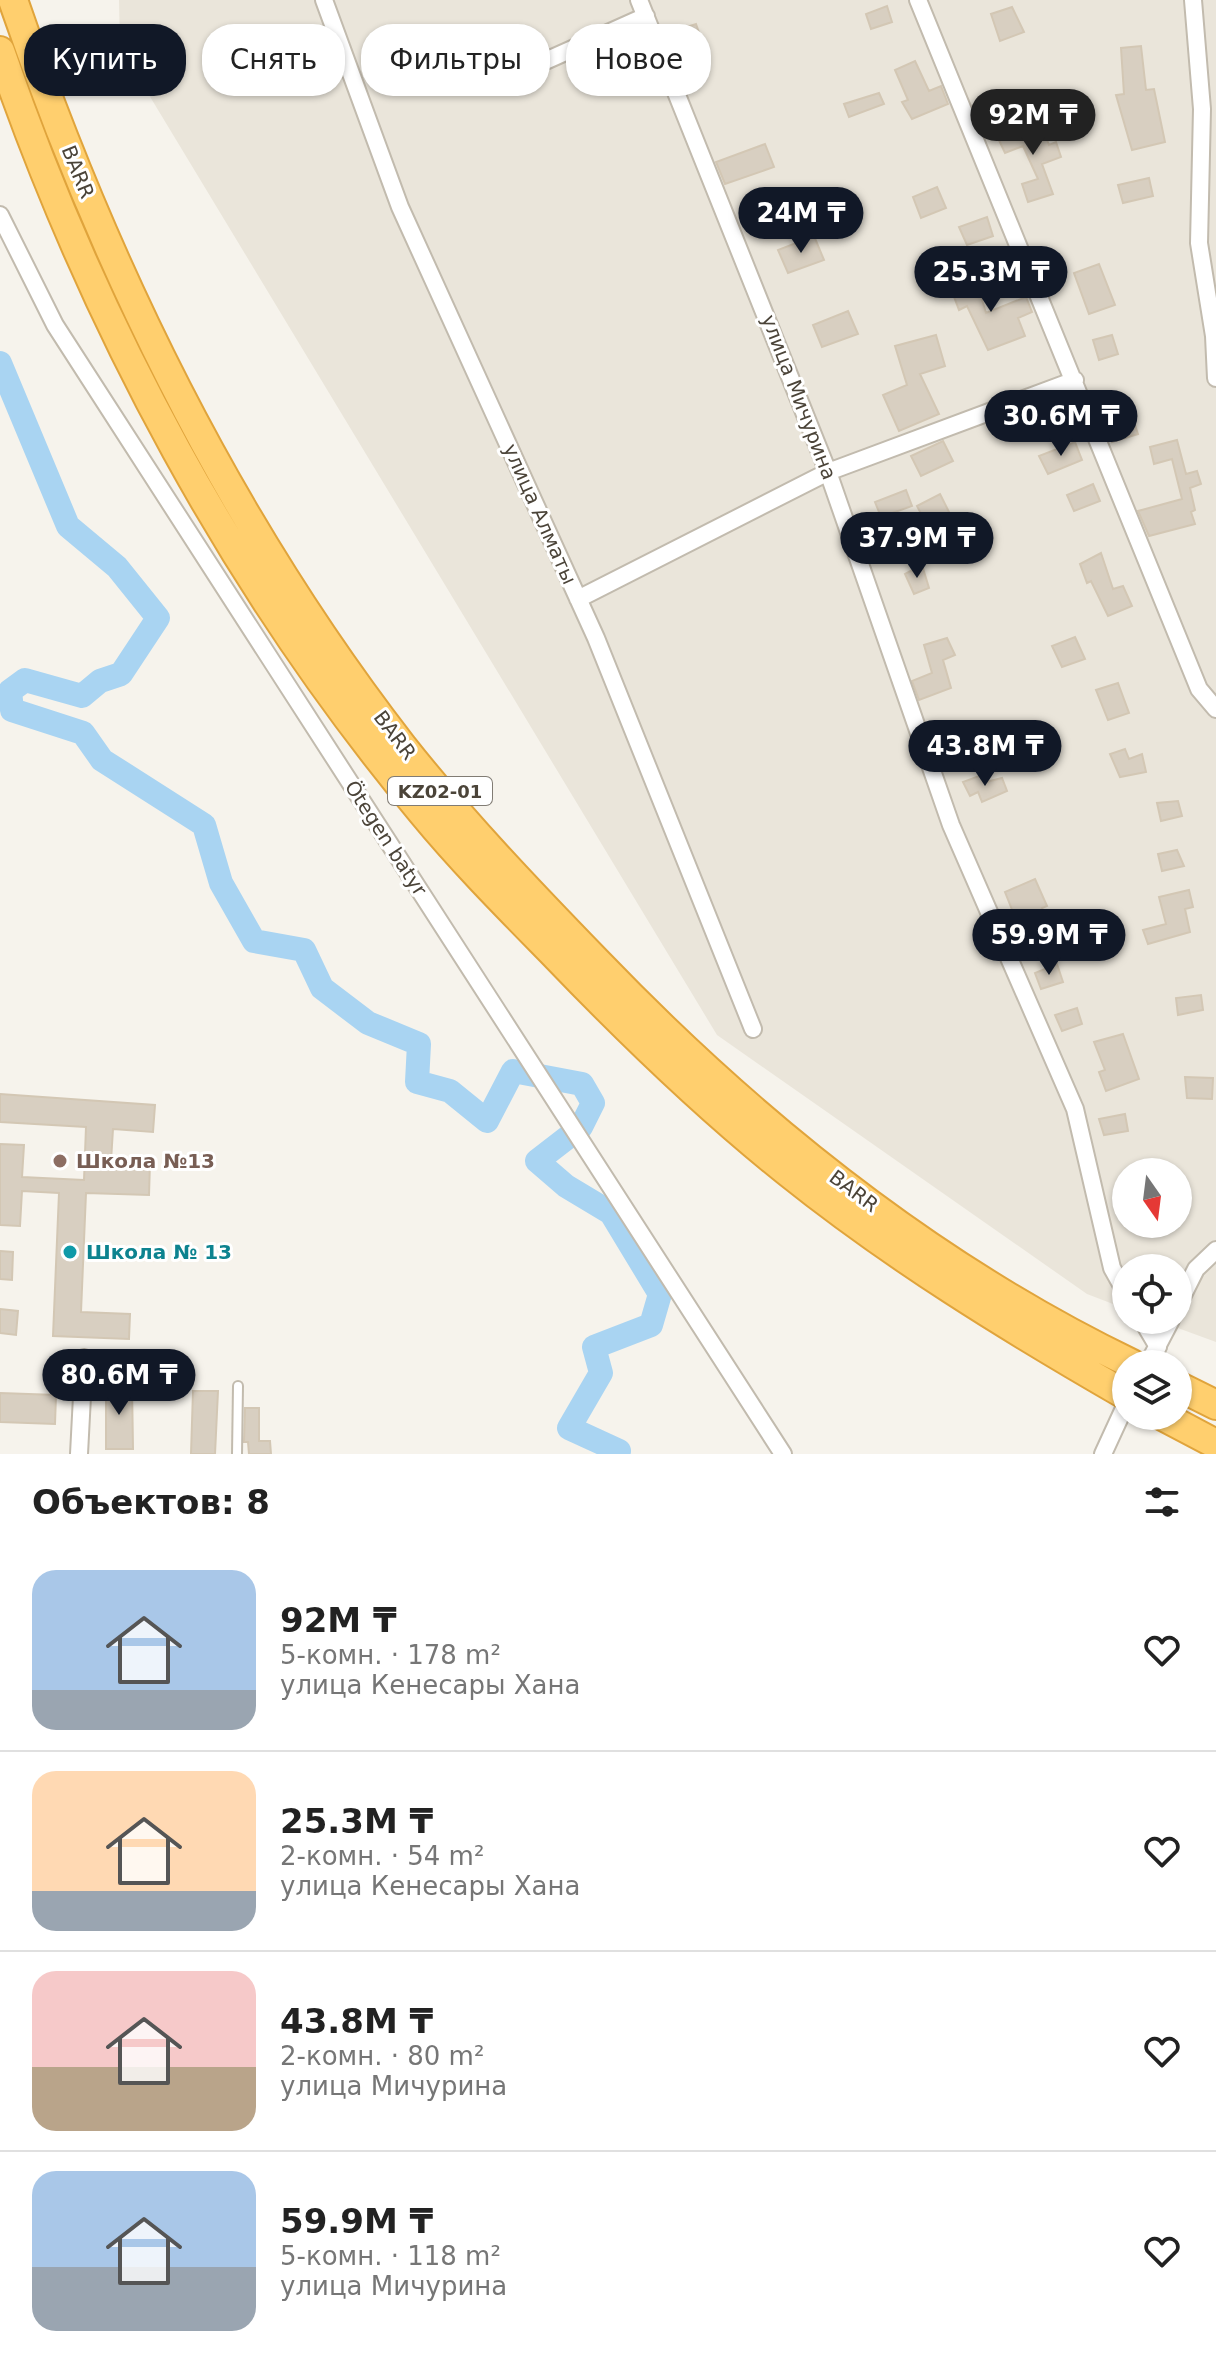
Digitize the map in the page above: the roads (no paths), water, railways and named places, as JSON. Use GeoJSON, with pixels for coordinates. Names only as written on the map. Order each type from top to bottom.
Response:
{"type":"FeatureCollection","features":[{"type":"Feature","properties":{"kind":"highway","name":"BARR"},"geometry":{"type":"LineString","coordinates":[[13,0],[94,210],[169,374],[223,474],[288,583],[413,759],[524,886],[636,1003],[759,1116],[872,1206],[1003,1292],[1112,1353]]}},
{"type":"Feature","properties":{"kind":"highway","name":"BARR"},"geometry":{"type":"LineString","coordinates":[[0,51],[36,149],[83,261],[187,470],[291,636],[369,745],[423,813],[471,868],[707,1105],[765,1153],[942,1285],[1016,1332],[1112,1401]]}},
{"type":"Feature","properties":{"kind":"highway"},"geometry":{"type":"LineString","coordinates":[[1192,1393],[1216,1405]]}},
{"type":"Feature","properties":{"kind":"highway"},"geometry":{"type":"LineString","coordinates":[[1190,1430],[1216,1444]]}},
{"type":"Feature","properties":{"kind":"street","name":"улица Алматы"},"geometry":{"type":"LineString","coordinates":[[324,0],[400,207],[578,599],[753,1029]]}},
{"type":"Feature","properties":{"kind":"street","name":"улица Мичурина"},"geometry":{"type":"LineString","coordinates":[[639,0],[828,472],[951,825],[1075,1109],[1112,1268]]}},
{"type":"Feature","properties":{"kind":"street"},"geometry":{"type":"LineString","coordinates":[[918,0],[1199,689],[1216,709]]}},
{"type":"Feature","properties":{"kind":"street"},"geometry":{"type":"LineString","coordinates":[[1193,0],[1202,109],[1199,243],[1214,336],[1216,378]]}},
{"type":"Feature","properties":{"kind":"street"},"geometry":{"type":"LineString","coordinates":[[550,59],[646,16]]}},
{"type":"Feature","properties":{"kind":"street","name":"Ötegen batyr"},"geometry":{"type":"LineString","coordinates":[[0,215],[64,339],[783,1454]]}},
{"type":"Feature","properties":{"kind":"street"},"geometry":{"type":"LineString","coordinates":[[578,599],[828,472],[1075,380]]}},
{"type":"Feature","properties":{"kind":"street"},"geometry":{"type":"LineString","coordinates":[[1192,1277],[1216,1250]]}},
{"type":"Feature","properties":{"kind":"street"},"geometry":{"type":"LineString","coordinates":[[1150,1334],[1158,1347]]}},
{"type":"Feature","properties":{"kind":"street"},"geometry":{"type":"LineString","coordinates":[[1156,1350],[1164,1334]]}},
{"type":"Feature","properties":{"kind":"street"},"geometry":{"type":"LineString","coordinates":[[79,1454],[84,1358]]}},
{"type":"Feature","properties":{"kind":"street"},"geometry":{"type":"LineString","coordinates":[[1103,1454],[1112,1430]]}},
{"type":"Feature","properties":{"kind":"lane"},"geometry":{"type":"LineString","coordinates":[[237,1454],[238,1386]]}},
{"type":"Feature","properties":{"kind":"waterway"},"geometry":{"type":"LineString","coordinates":[[0,363],[68,526],[117,567],[158,618],[121,674],[100,681],[82,696],[25,680],[10,691],[12,710],[83,733],[102,760],[204,825],[221,883],[254,941],[304,950],[322,988],[368,1023],[419,1044],[417,1082],[450,1091],[487,1121],[513,1071],[582,1084],[593,1103],[581,1127],[537,1161],[566,1186],[611,1213],[660,1294],[651,1325],[594,1347],[601,1373],[569,1428],[619,1451],[617,1454]]}},
{"type":"Feature","properties":{"kind":"place","name":"Школа №13"},"geometry":{"type":"Point","coordinates":[60,1161]}},
{"type":"Feature","properties":{"kind":"place","name":"Школа № 13"},"geometry":{"type":"Point","coordinates":[70,1252]}}]}
